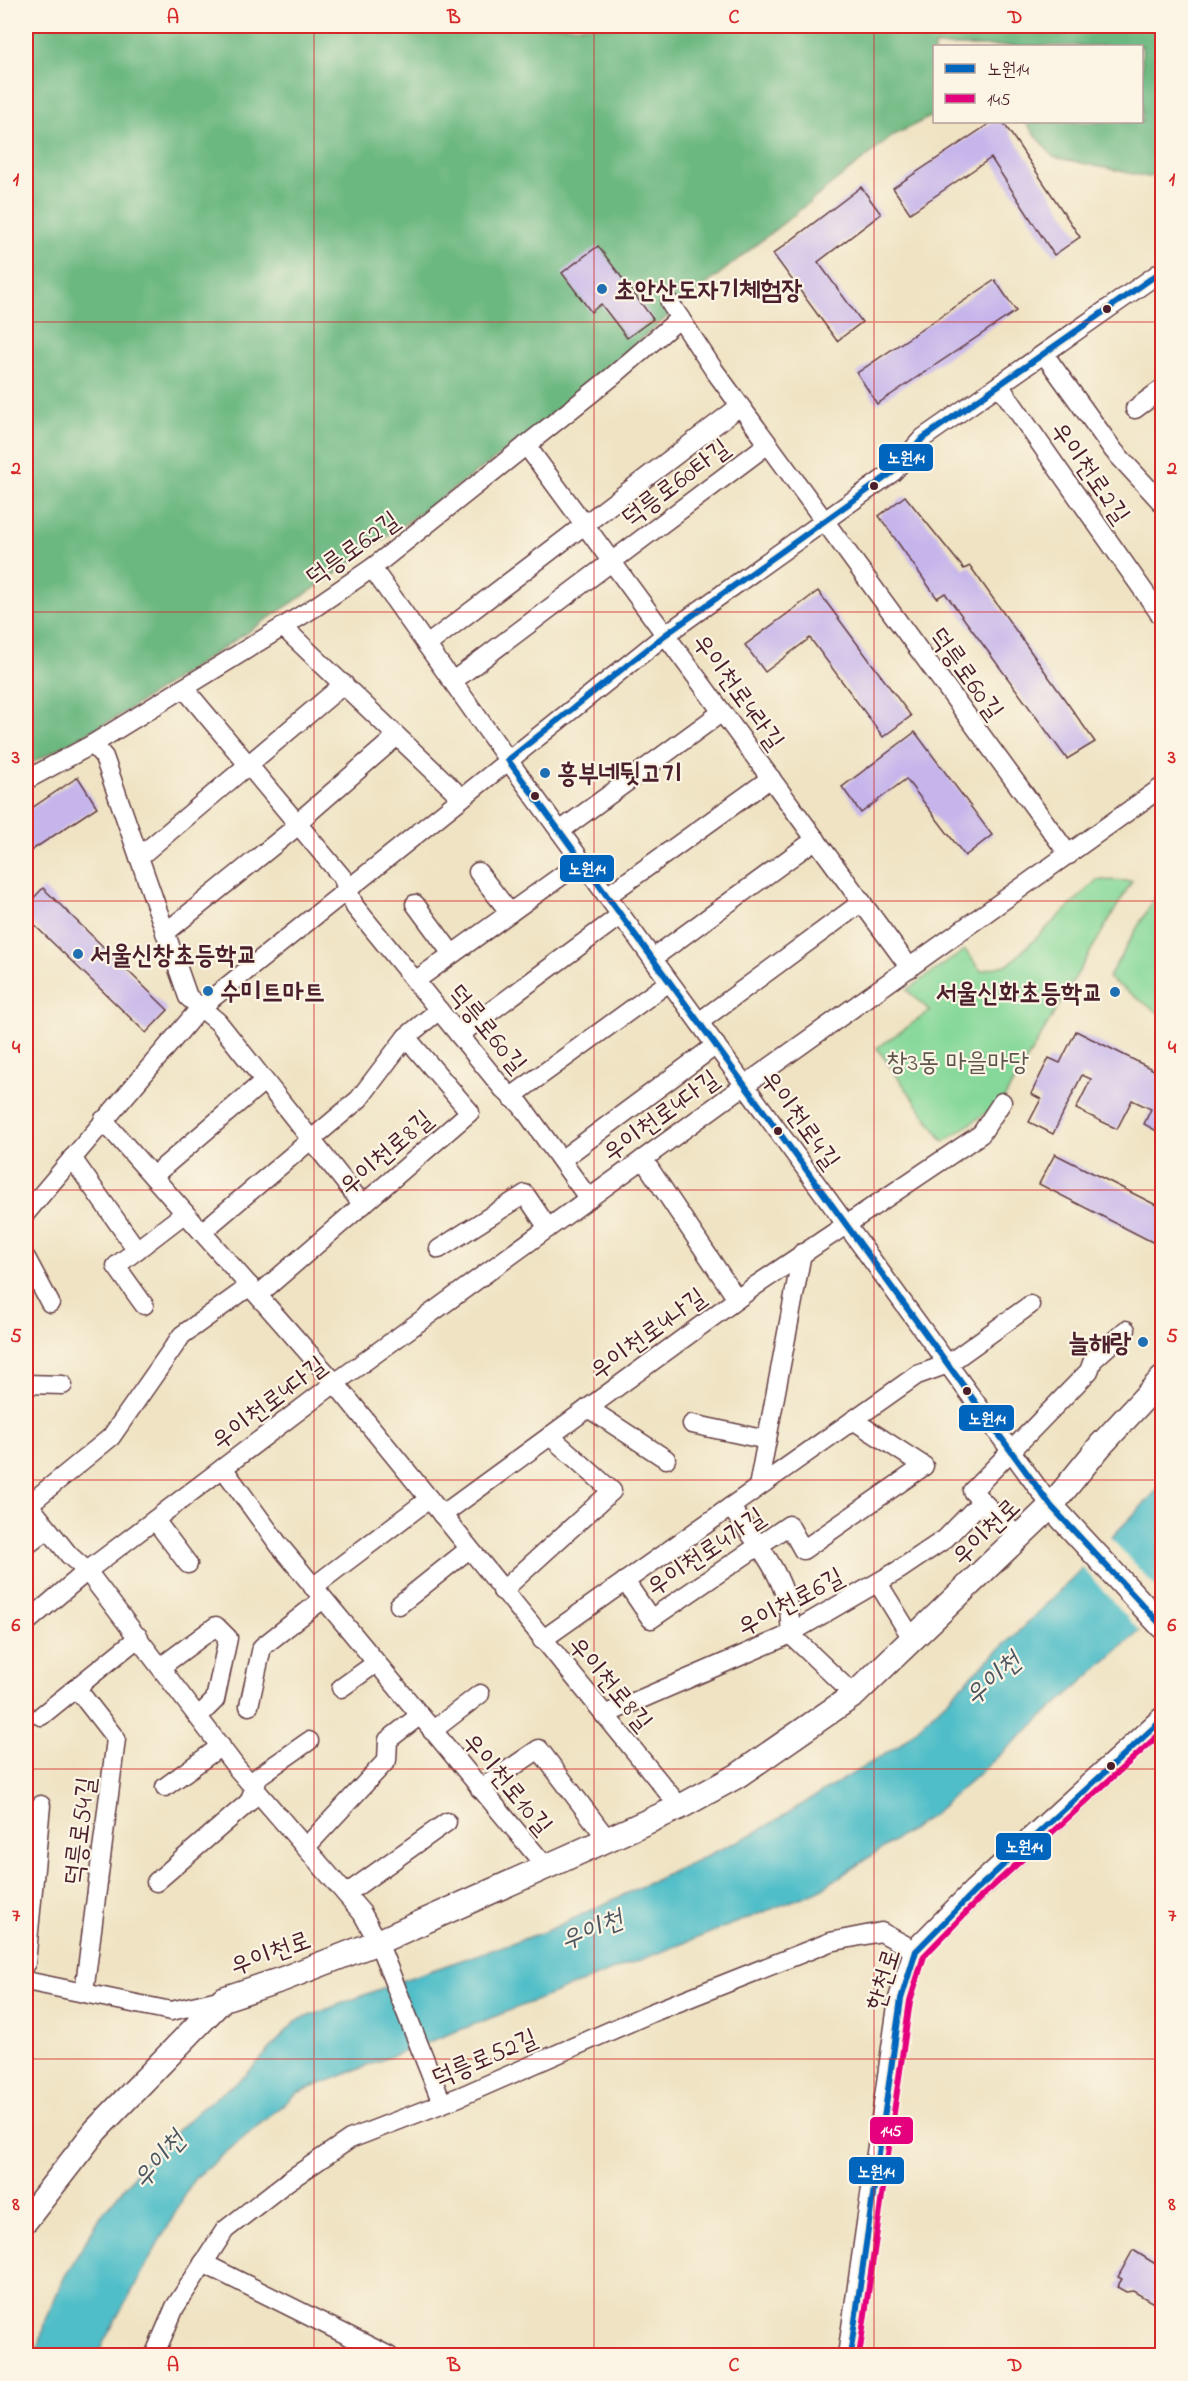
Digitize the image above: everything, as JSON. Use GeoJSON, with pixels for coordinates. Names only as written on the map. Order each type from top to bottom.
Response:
{"type":"FeatureCollection","features":[{"type":"Feature","properties":{"kind":"street"},"geometry":{"type":"LineString","coordinates":[[26,1213],[200,1008],[665,634],[893,472],[923,438],[1162,272]]}},
{"type":"Feature","properties":{"kind":"street","name":"덕릉로60타길"},"geometry":{"type":"LineString","coordinates":[[675,311],[740,406],[824,520]]}},
{"type":"Feature","properties":{"kind":"street","name":"덕릉로62길"},"geometry":{"type":"LineString","coordinates":[[26,780],[93,744],[283,627],[372,568],[526,445],[675,311]]}},
{"type":"Feature","properties":{"kind":"street"},"geometry":{"type":"LineString","coordinates":[[1044,354],[1114,451],[1162,503]]}},
{"type":"Feature","properties":{"kind":"street","name":"우이천로2길"},"geometry":{"type":"LineString","coordinates":[[999,385],[1162,617]]}},
{"type":"Feature","properties":{"kind":"street"},"geometry":{"type":"LineString","coordinates":[[1134,409],[1162,389]]}},
{"type":"Feature","properties":{"kind":"street","name":"덕릉로60타길"},"geometry":{"type":"LineString","coordinates":[[585,525],[740,406]]}},
{"type":"Feature","properties":{"kind":"street","name":"덕릉로60타길"},"geometry":{"type":"LineString","coordinates":[[611,561],[768,444]]}},
{"type":"Feature","properties":{"kind":"street","name":"우이천로4라길"},"geometry":{"type":"LineString","coordinates":[[526,445],[910,968]]}},
{"type":"Feature","properties":{"kind":"street","name":"덕릉로60길"},"geometry":{"type":"LineString","coordinates":[[824,520],[1069,855]]}},
{"type":"Feature","properties":{"kind":"street"},"geometry":{"type":"LineString","coordinates":[[427,645],[585,525]]}},
{"type":"Feature","properties":{"kind":"street"},"geometry":{"type":"LineString","coordinates":[[453,681],[611,561]]}},
{"type":"Feature","properties":{"kind":"street"},"geometry":{"type":"LineString","coordinates":[[372,568],[508,760]]}},
{"type":"Feature","properties":{"kind":"street"},"geometry":{"type":"LineString","coordinates":[[283,627],[462,798]]}},
{"type":"Feature","properties":{"kind":"street"},"geometry":{"type":"LineString","coordinates":[[139,857],[250,766],[344,684]]}},
{"type":"Feature","properties":{"kind":"street","name":"덕릉로60길"},"geometry":{"type":"LineString","coordinates":[[184,688],[342,877],[356,907],[459,1035],[521,1106],[588,1198]]}},
{"type":"Feature","properties":{"kind":"street"},"geometry":{"type":"LineString","coordinates":[[560,831],[722,712]]}},
{"type":"Feature","properties":{"kind":"street"},"geometry":{"type":"LineString","coordinates":[[165,933],[291,831],[297,823],[397,736]]}},
{"type":"Feature","properties":{"kind":"street"},"geometry":{"type":"LineString","coordinates":[[93,744],[104,757],[188,997],[218,1022],[309,1140],[363,1204]]}},
{"type":"Feature","properties":{"kind":"street","name":"우이천로4길"},"geometry":{"type":"LineString","coordinates":[[508,760],[1051,1506]]}},
{"type":"Feature","properties":{"kind":"street"},"geometry":{"type":"LineString","coordinates":[[607,896],[771,778]]}},
{"type":"Feature","properties":{"kind":"street"},"geometry":{"type":"LineString","coordinates":[[745,1085],[1162,787]]}},
{"type":"Feature","properties":{"kind":"street"},"geometry":{"type":"LineString","coordinates":[[653,958],[816,839]]}},
{"type":"Feature","properties":{"kind":"street"},"geometry":{"type":"LineString","coordinates":[[415,981],[582,861]]}},
{"type":"Feature","properties":{"kind":"street"},"geometry":{"type":"LineString","coordinates":[[478,872],[510,913]]}},
{"type":"Feature","properties":{"kind":"street"},"geometry":{"type":"LineString","coordinates":[[699,1022],[862,903]]}},
{"type":"Feature","properties":{"kind":"street"},"geometry":{"type":"LineString","coordinates":[[415,904],[452,954]]}},
{"type":"Feature","properties":{"kind":"street"},"geometry":{"type":"LineString","coordinates":[[459,1035],[621,915]]}},
{"type":"Feature","properties":{"kind":"street"},"geometry":{"type":"LineString","coordinates":[[511,1097],[669,981]]}},
{"type":"Feature","properties":{"kind":"street"},"geometry":{"type":"LineString","coordinates":[[202,1232],[359,1099],[406,1037],[439,1010]]}},
{"type":"Feature","properties":{"kind":"street","name":"우이천로8길"},"geometry":{"type":"LineString","coordinates":[[27,1503],[111,1437],[182,1335],[254,1290],[363,1204],[470,1112],[406,1037]]}},
{"type":"Feature","properties":{"kind":"street"},"geometry":{"type":"LineString","coordinates":[[561,1161],[716,1045]]}},
{"type":"Feature","properties":{"kind":"street"},"geometry":{"type":"LineString","coordinates":[[153,1176],[264,1081]]}},
{"type":"Feature","properties":{"kind":"street","name":"우이천로4다길"},"geometry":{"type":"LineString","coordinates":[[26,1623],[87,1571],[335,1383],[745,1085]]}},
{"type":"Feature","properties":{"kind":"street"},"geometry":{"type":"LineString","coordinates":[[845,1223],[981,1134],[1002,1102]]}},
{"type":"Feature","properties":{"kind":"street","name":"우이천로8길"},"geometry":{"type":"LineString","coordinates":[[103,1120],[335,1383],[680,1807]]}},
{"type":"Feature","properties":{"kind":"street"},"geometry":{"type":"LineString","coordinates":[[72,1158],[137,1250]]}},
{"type":"Feature","properties":{"kind":"street","name":"우이천로4나길"},"geometry":{"type":"LineString","coordinates":[[643,1159],[737,1299]]}},
{"type":"Feature","properties":{"kind":"street"},"geometry":{"type":"LineString","coordinates":[[439,1249],[525,1194],[548,1228]]}},
{"type":"Feature","properties":{"kind":"street"},"geometry":{"type":"LineString","coordinates":[[144,1305],[116,1266],[185,1213]]}},
{"type":"Feature","properties":{"kind":"street","name":"우이천로4나길"},"geometry":{"type":"LineString","coordinates":[[442,1515],[737,1299],[845,1223]]}},
{"type":"Feature","properties":{"kind":"street","name":"우이천로4가길"},"geometry":{"type":"LineString","coordinates":[[758,1487],[802,1253]]}},
{"type":"Feature","properties":{"kind":"street"},"geometry":{"type":"LineString","coordinates":[[26,1258],[50,1303]]}},
{"type":"Feature","properties":{"kind":"street"},"geometry":{"type":"LineString","coordinates":[[948,1364],[1030,1305]]}},
{"type":"Feature","properties":{"kind":"street"},"geometry":{"type":"LineString","coordinates":[[1019,1538],[977,1496],[1010,1450],[1089,1371],[1093,1360],[1126,1330]]}},
{"type":"Feature","properties":{"kind":"street","name":"우이천로4가길"},"geometry":{"type":"LineString","coordinates":[[542,1640],[917,1375],[948,1364]]}},
{"type":"Feature","properties":{"kind":"street","name":"우이천로"},"geometry":{"type":"LineString","coordinates":[[26,2220],[96,2130],[223,1999],[283,1979],[378,1942],[680,1807],[737,1776],[854,1695],[1051,1506],[1100,1446],[1162,1379]]}},
{"type":"Feature","properties":{"kind":"street"},"geometry":{"type":"LineString","coordinates":[[26,1384],[63,1384]]}},
{"type":"Feature","properties":{"kind":"street","name":"우이천로4나길"},"geometry":{"type":"LineString","coordinates":[[588,1408],[666,1459]]}},
{"type":"Feature","properties":{"kind":"street","name":"우이천로4가길"},"geometry":{"type":"LineString","coordinates":[[625,1581],[651,1619],[789,1525],[803,1550],[924,1466],[853,1420]]}},
{"type":"Feature","properties":{"kind":"street"},"geometry":{"type":"LineString","coordinates":[[692,1424],[767,1440]]}},
{"type":"Feature","properties":{"kind":"street"},"geometry":{"type":"LineString","coordinates":[[502,1591],[612,1491],[550,1436]]}},
{"type":"Feature","properties":{"kind":"street","name":"우이천로10길"},"geometry":{"type":"LineString","coordinates":[[223,1468],[318,1593],[546,1867]]}},
{"type":"Feature","properties":{"kind":"street","name":"우이천로6길"},"geometry":{"type":"LineString","coordinates":[[604,1715],[790,1634],[945,1539],[977,1496]]}},
{"type":"Feature","properties":{"kind":"street"},"geometry":{"type":"LineString","coordinates":[[249,1706],[262,1647],[318,1593],[429,1499]]}},
{"type":"Feature","properties":{"kind":"street"},"geometry":{"type":"LineString","coordinates":[[27,1503],[87,1571],[140,1637],[254,1787],[362,1913],[378,1942],[442,2103]]}},
{"type":"Feature","properties":{"kind":"street"},"geometry":{"type":"LineString","coordinates":[[1051,1506],[1162,1626]]}},
{"type":"Feature","properties":{"kind":"street"},"geometry":{"type":"LineString","coordinates":[[730,1507],[765,1551],[792,1615],[790,1634],[854,1695]]}},
{"type":"Feature","properties":{"kind":"street"},"geometry":{"type":"LineString","coordinates":[[155,1520],[188,1564]]}},
{"type":"Feature","properties":{"kind":"street"},"geometry":{"type":"LineString","coordinates":[[26,1546],[48,1529]]}},
{"type":"Feature","properties":{"kind":"street"},"geometry":{"type":"LineString","coordinates":[[399,1605],[469,1549]]}},
{"type":"Feature","properties":{"kind":"street"},"geometry":{"type":"LineString","coordinates":[[878,1582],[913,1640]]}},
{"type":"Feature","properties":{"kind":"street"},"geometry":{"type":"LineString","coordinates":[[162,1666],[216,1626],[228,1638],[215,1700],[198,1716]]}},
{"type":"Feature","properties":{"kind":"street"},"geometry":{"type":"LineString","coordinates":[[41,1716],[140,1637]]}},
{"type":"Feature","properties":{"kind":"street"},"geometry":{"type":"LineString","coordinates":[[341,1688],[376,1663]]}},
{"type":"Feature","properties":{"kind":"street","name":"덕릉로54길"},"geometry":{"type":"LineString","coordinates":[[77,1689],[116,1739],[84,1993]]}},
{"type":"Feature","properties":{"kind":"street","name":"우이천로10길"},"geometry":{"type":"LineString","coordinates":[[432,1731],[480,1694]]}},
{"type":"Feature","properties":{"kind":"street"},"geometry":{"type":"LineString","coordinates":[[306,1847],[336,1818],[387,1760],[388,1740],[419,1716]]}},
{"type":"Feature","properties":{"kind":"street","name":"한천로"},"geometry":{"type":"LineString","coordinates":[[850,2355],[901,1999],[916,1952],[975,1892],[1162,1720]]}},
{"type":"Feature","properties":{"kind":"street"},"geometry":{"type":"LineString","coordinates":[[156,1882],[249,1802],[259,1776],[309,1741]]}},
{"type":"Feature","properties":{"kind":"street"},"geometry":{"type":"LineString","coordinates":[[165,1787],[221,1746]]}},
{"type":"Feature","properties":{"kind":"street"},"geometry":{"type":"LineString","coordinates":[[480,1789],[539,1749],[608,1840]]}},
{"type":"Feature","properties":{"kind":"street","name":"덕릉로54길"},"geometry":{"type":"LineString","coordinates":[[26,1963],[40,1805]]}},
{"type":"Feature","properties":{"kind":"street"},"geometry":{"type":"LineString","coordinates":[[346,1894],[447,1822]]}},
{"type":"Feature","properties":{"kind":"street","name":"덕릉로52길"},"geometry":{"type":"LineString","coordinates":[[154,2355],[175,2307],[225,2230],[288,2181],[350,2139],[442,2103],[651,2013],[830,1942],[881,1932],[916,1952]]}},
{"type":"Feature","properties":{"kind":"street"},"geometry":{"type":"LineString","coordinates":[[26,1981],[171,2011],[223,1999]]}},
{"type":"Feature","properties":{"kind":"street"},"geometry":{"type":"LineString","coordinates":[[171,2011],[177,2035],[174,2049]]}},
{"type":"Feature","properties":{"kind":"street"},"geometry":{"type":"LineString","coordinates":[[204,2263],[389,2355]]}},
{"type":"Feature","properties":{"kind":"green space"},"geometry":{"type":"Polygon","coordinates":[[[26,26],[1162,26],[1162,174],[1148,177],[1053,157],[1026,123],[1143,123],[1143,45],[933,45],[933,116],[894,135],[693,295],[520,441],[318,586],[117,717],[26,766],[26,26]]]}},
{"type":"Feature","properties":{"kind":"green space","name":"창3동 마을마당"},"geometry":{"type":"Polygon","coordinates":[[[1097,880],[1132,881],[1002,1102],[944,1142],[877,1048],[930,1011],[907,990],[965,950],[981,971],[1009,964],[1097,880]]]}},
{"type":"Feature","properties":{"kind":"green space"},"geometry":{"type":"Polygon","coordinates":[[[1162,885],[1162,1015],[1108,978],[1162,885]]]}},
{"type":"Feature","properties":{"kind":"water","name":"우이천"},"geometry":{"type":"Polygon","coordinates":[[[1162,1485],[1162,1611],[930,1817],[818,1891],[297,2093],[194,2179],[102,2345],[99,2355],[37,2356],[45,2320],[65,2276],[102,2214],[152,2154],[198,2111],[246,2075],[296,2021],[409,1978],[547,1931],[755,1833],[900,1745],[1053,1598],[1162,1485]]]}},
{"type":"Feature","properties":{"kind":"pier"},"geometry":{"type":"Polygon","coordinates":[[[1108,1535],[1162,1594],[1162,1616],[1143,1635],[1080,1565],[1108,1535]]]}},
{"type":"Feature","properties":{"kind":"building"},"geometry":{"type":"Polygon","coordinates":[[[990,123],[1004,123],[1080,237],[1054,255],[991,158],[910,213],[893,188],[990,123]]]}},
{"type":"Feature","properties":{"kind":"building"},"geometry":{"type":"Polygon","coordinates":[[[861,187],[881,214],[818,262],[862,322],[837,341],[773,254],[861,187]]]}},
{"type":"Feature","properties":{"kind":"building","name":"초안산도자기체험장"},"geometry":{"type":"Polygon","coordinates":[[[598,246],[653,319],[627,338],[601,304],[591,312],[562,273],[598,246]]]}},
{"type":"Feature","properties":{"kind":"building"},"geometry":{"type":"Polygon","coordinates":[[[995,280],[1016,311],[877,404],[857,373],[995,280]]]}},
{"type":"Feature","properties":{"kind":"building"},"geometry":{"type":"Polygon","coordinates":[[[905,496],[964,569],[970,566],[1095,742],[1067,759],[945,593],[937,598],[879,516],[905,496]]]}},
{"type":"Feature","properties":{"kind":"building"},"geometry":{"type":"Polygon","coordinates":[[[818,591],[911,716],[883,737],[810,638],[765,672],[745,645],[818,591]]]}},
{"type":"Feature","properties":{"kind":"building"},"geometry":{"type":"Polygon","coordinates":[[[915,732],[992,835],[965,856],[906,779],[861,813],[842,787],[915,732]]]}},
{"type":"Feature","properties":{"kind":"building"},"geometry":{"type":"Polygon","coordinates":[[[78,777],[97,807],[26,854],[26,812],[78,777]]]}},
{"type":"Feature","properties":{"kind":"building"},"geometry":{"type":"Polygon","coordinates":[[[43,888],[168,1010],[146,1033],[26,917],[26,906],[43,888]]]}},
{"type":"Feature","properties":{"kind":"building"},"geometry":{"type":"Polygon","coordinates":[[[1076,1031],[1162,1074],[1162,1134],[1144,1124],[1151,1109],[1132,1100],[1117,1129],[1076,1109],[1091,1079],[1082,1075],[1053,1134],[1029,1122],[1041,1099],[1031,1094],[1049,1058],[1060,1063],[1076,1031]]]}},
{"type":"Feature","properties":{"kind":"building"},"geometry":{"type":"Polygon","coordinates":[[[1055,1154],[1162,1208],[1162,1247],[1039,1184],[1055,1154]]]}},
{"type":"Feature","properties":{"kind":"building"},"geometry":{"type":"Polygon","coordinates":[[[1133,2250],[1162,2268],[1162,2308],[1133,2291],[1126,2292],[1117,2287],[1122,2279],[1118,2277],[1133,2250]]]}},
{"type":"Feature","properties":{"kind":"transit line","name":"노원14"},"geometry":{"type":"LineString","coordinates":[[1162,271],[923,438],[893,472],[665,635],[508,760],[1051,1506],[1162,1626]]}},
{"type":"Feature","properties":{"kind":"transit line","name":"노원14"},"geometry":{"type":"LineString","coordinates":[[850,2356],[901,1999],[916,1951],[975,1891],[1162,1720]]}},
{"type":"Feature","properties":{"kind":"transit line","name":"145"},"geometry":{"type":"LineString","coordinates":[[859,2356],[910,2001],[924,1956],[981,1897],[1162,1732]]}},
{"type":"Feature","properties":{"kind":"place","name":"초안산도자기체험장"},"geometry":{"type":"Point","coordinates":[602,289]}},
{"type":"Feature","properties":{"kind":"place","name":"흥부네뒷고기"},"geometry":{"type":"Point","coordinates":[545,773]}},
{"type":"Feature","properties":{"kind":"place","name":"서울신창초등학교"},"geometry":{"type":"Point","coordinates":[78,954]}},
{"type":"Feature","properties":{"kind":"place","name":"수미트마트"},"geometry":{"type":"Point","coordinates":[208,991]}},
{"type":"Feature","properties":{"kind":"place","name":"서울신화초등학교"},"geometry":{"type":"Point","coordinates":[1115,992]}},
{"type":"Feature","properties":{"kind":"place","name":"늘해랑"},"geometry":{"type":"Point","coordinates":[1143,1342]}}]}
